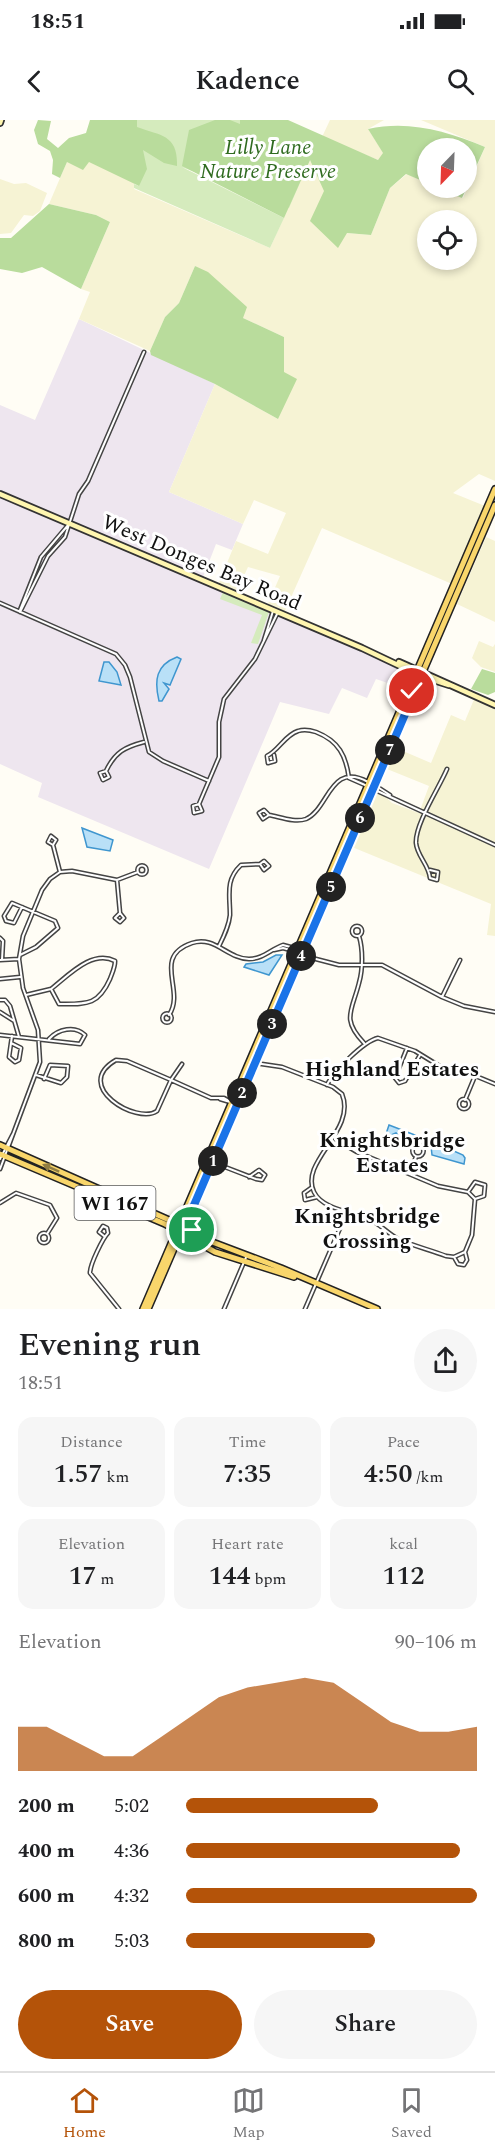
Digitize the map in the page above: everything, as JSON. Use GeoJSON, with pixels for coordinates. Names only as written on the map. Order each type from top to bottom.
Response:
{"type":"FeatureCollection","features":[{"type":"Feature","properties":{"kind":"main road"},"geometry":{"type":"LineString","coordinates":[[371,786],[412,698],[428,644],[495,489]]}},
{"type":"Feature","properties":{"kind":"main road"},"geometry":{"type":"LineString","coordinates":[[146,1309],[177,1244],[183,1213],[252,1062],[419,673],[495,505]]}},
{"type":"Feature","properties":{"kind":"main road"},"geometry":{"type":"LineString","coordinates":[[146,1309],[173,1237],[188,1219],[213,1162],[233,1104]]}},
{"type":"Feature","properties":{"kind":"main road","name":"WI 167"},"geometry":{"type":"LineString","coordinates":[[5,1147],[170,1220],[180,1228]]}},
{"type":"Feature","properties":{"kind":"main road","name":"WI 167"},"geometry":{"type":"LineString","coordinates":[[2,1156],[149,1218],[180,1228]]}},
{"type":"Feature","properties":{"kind":"main road"},"geometry":{"type":"LineString","coordinates":[[170,1260],[193,1191]]}},
{"type":"Feature","properties":{"kind":"main road"},"geometry":{"type":"LineString","coordinates":[[170,1220],[176,1220],[183,1213]]}},
{"type":"Feature","properties":{"kind":"main road"},"geometry":{"type":"LineString","coordinates":[[149,1218],[180,1228],[215,1251],[316,1284]]}},
{"type":"Feature","properties":{"kind":"main road"},"geometry":{"type":"LineString","coordinates":[[188,1219],[196,1238]]}},
{"type":"Feature","properties":{"kind":"main road"},"geometry":{"type":"LineString","coordinates":[[159,1222],[169,1229],[173,1237]]}},
{"type":"Feature","properties":{"kind":"main road"},"geometry":{"type":"LineString","coordinates":[[177,1244],[184,1238],[196,1238],[247,1255],[377,1309]]}},
{"type":"Feature","properties":{"kind":"street"},"geometry":{"type":"LineString","coordinates":[[20,612],[48,556],[65,537],[80,494],[88,481],[144,352]]}},
{"type":"Feature","properties":{"kind":"street","name":"West Donges Bay Road"},"geometry":{"type":"LineString","coordinates":[[0,494],[495,705]]}},
{"type":"Feature","properties":{"kind":"street"},"geometry":{"type":"LineString","coordinates":[[20,612],[19,606],[41,557],[69,524]]}},
{"type":"Feature","properties":{"kind":"street"},"geometry":{"type":"LineString","coordinates":[[0,603],[108,649],[121,659],[130,677],[148,752],[156,758],[209,781]]}},
{"type":"Feature","properties":{"kind":"street"},"geometry":{"type":"LineString","coordinates":[[199,804],[219,757],[219,722],[222,703],[232,686],[255,659],[276,611]]}},
{"type":"Feature","properties":{"kind":"street"},"geometry":{"type":"LineString","coordinates":[[274,755],[292,734],[305,729],[312,731],[328,737],[338,746],[347,764],[349,778]]}},
{"type":"Feature","properties":{"kind":"street"},"geometry":{"type":"LineString","coordinates":[[106,771],[122,750],[144,742]]}},
{"type":"Feature","properties":{"kind":"street"},"geometry":{"type":"LineString","coordinates":[[430,870],[416,844],[418,830],[447,769]]}},
{"type":"Feature","properties":{"kind":"street"},"geometry":{"type":"LineString","coordinates":[[269,815],[293,820],[308,818],[317,810],[332,786],[357,777],[426,814],[495,845]]}},
{"type":"Feature","properties":{"kind":"street"},"geometry":{"type":"LineString","coordinates":[[52,845],[60,872]]}},
{"type":"Feature","properties":{"kind":"street"},"geometry":{"type":"LineString","coordinates":[[219,946],[229,923],[228,890],[232,875],[241,865],[260,864]]}},
{"type":"Feature","properties":{"kind":"street"},"geometry":{"type":"LineString","coordinates":[[0,1169],[5,1147],[13,1134],[40,1062],[40,1039],[20,977],[19,959],[23,936],[45,884],[60,872],[117,880],[138,872]]}},
{"type":"Feature","properties":{"kind":"street"},"geometry":{"type":"LineString","coordinates":[[117,880],[120,913]]}},
{"type":"Feature","properties":{"kind":"street"},"geometry":{"type":"LineString","coordinates":[[20,955],[27,953],[58,930],[55,921],[33,912],[22,908],[9,904],[4,916],[6,921],[14,923],[22,908]]}},
{"type":"Feature","properties":{"kind":"street"},"geometry":{"type":"LineString","coordinates":[[359,936],[360,979],[349,1011],[351,1026],[364,1043]]}},
{"type":"Feature","properties":{"kind":"street"},"geometry":{"type":"LineString","coordinates":[[0,938],[3,941],[1,960],[19,959]]}},
{"type":"Feature","properties":{"kind":"street"},"geometry":{"type":"LineString","coordinates":[[169,1014],[176,999],[170,975],[174,956],[180,949],[196,941],[207,941],[237,957],[250,959],[264,956],[283,945],[312,958],[339,965],[374,963],[396,970],[442,997],[464,1006],[495,1012]]}},
{"type":"Feature","properties":{"kind":"street"},"geometry":{"type":"LineString","coordinates":[[26,995],[51,989],[88,960],[107,958],[115,961],[115,967],[104,991],[88,1003],[59,1004],[51,989]]}},
{"type":"Feature","properties":{"kind":"street"},"geometry":{"type":"LineString","coordinates":[[442,997],[460,960]]}},
{"type":"Feature","properties":{"kind":"street"},"geometry":{"type":"LineString","coordinates":[[0,979],[20,977]]}},
{"type":"Feature","properties":{"kind":"street"},"geometry":{"type":"LineString","coordinates":[[0,1000],[9,1006],[19,1037]]}},
{"type":"Feature","properties":{"kind":"street"},"geometry":{"type":"LineString","coordinates":[[0,1011],[14,1021]]}},
{"type":"Feature","properties":{"kind":"street"},"geometry":{"type":"LineString","coordinates":[[0,1035],[80,1044],[85,1035],[72,1029],[54,1033],[49,1039]]}},
{"type":"Feature","properties":{"kind":"street"},"geometry":{"type":"LineString","coordinates":[[11,1043],[21,1048],[19,1060],[15,1062],[9,1057],[11,1043],[12,1036]]}},
{"type":"Feature","properties":{"kind":"street"},"geometry":{"type":"LineString","coordinates":[[327,1085],[332,1074],[350,1060],[364,1043],[378,1038],[407,1048],[441,1067],[495,1084]]}},
{"type":"Feature","properties":{"kind":"street"},"geometry":{"type":"LineString","coordinates":[[407,1048],[396,1075],[399,1083],[405,1081],[420,1055]]}},
{"type":"Feature","properties":{"kind":"street"},"geometry":{"type":"LineString","coordinates":[[182,1064],[171,1080],[160,1107],[153,1114],[140,1113],[111,1101],[105,1097],[101,1086],[105,1070],[116,1060],[127,1061],[171,1080],[219,1099],[229,1099],[233,1104]]}},
{"type":"Feature","properties":{"kind":"street"},"geometry":{"type":"LineString","coordinates":[[252,1062],[282,1067],[327,1085],[342,1094],[345,1105],[334,1139],[318,1160],[312,1187],[303,1197],[308,1201],[317,1197]]}},
{"type":"Feature","properties":{"kind":"street"},"geometry":{"type":"LineString","coordinates":[[36,1075],[44,1079],[61,1083],[67,1077],[68,1066],[50,1065],[44,1079]]}},
{"type":"Feature","properties":{"kind":"street"},"geometry":{"type":"LineString","coordinates":[[465,1100],[475,1076]]}},
{"type":"Feature","properties":{"kind":"street"},"geometry":{"type":"LineString","coordinates":[[312,1187],[317,1197],[372,1221],[401,1240],[454,1257],[465,1252],[471,1242],[475,1199],[468,1192],[448,1190],[357,1152],[334,1139]]}},
{"type":"Feature","properties":{"kind":"street"},"geometry":{"type":"LineString","coordinates":[[409,1173],[416,1156]]}},
{"type":"Feature","properties":{"kind":"street"},"geometry":{"type":"LineString","coordinates":[[213,1162],[249,1177],[262,1180],[265,1175],[260,1170],[249,1177]]}},
{"type":"Feature","properties":{"kind":"street"},"geometry":{"type":"LineString","coordinates":[[468,1192],[475,1182],[485,1185],[484,1196],[475,1199]]}},
{"type":"Feature","properties":{"kind":"street"},"geometry":{"type":"LineString","coordinates":[[0,1203],[16,1193],[50,1205],[57,1218],[47,1234]]}},
{"type":"Feature","properties":{"kind":"street"},"geometry":{"type":"LineString","coordinates":[[305,1309],[347,1212]]}},
{"type":"Feature","properties":{"kind":"street"},"geometry":{"type":"LineString","coordinates":[[104,1236],[100,1249],[91,1263],[90,1273],[119,1309]]}},
{"type":"Feature","properties":{"kind":"street"},"geometry":{"type":"LineString","coordinates":[[454,1257],[458,1264],[464,1265],[467,1260],[465,1252]]}},
{"type":"Feature","properties":{"kind":"street"},"geometry":{"type":"LineString","coordinates":[[224,1309],[247,1255]]}},
{"type":"Feature","properties":{"kind":"shaded area"},"geometry":{"type":"Polygon","coordinates":[[[330,120],[384,120],[368,129],[384,154],[378,160],[322,137],[330,120]]]}},
{"type":"Feature","properties":{"kind":"shaded area"},"geometry":{"type":"Polygon","coordinates":[[[421,120],[495,120],[495,481],[479,474],[453,493],[485,506],[452,584],[322,528],[284,613],[267,606],[280,576],[248,567],[236,593],[218,585],[236,541],[268,554],[286,513],[254,500],[243,524],[169,492],[215,384],[278,419],[284,372],[284,337],[243,318],[195,266],[179,303],[165,317],[150,351],[79,319],[90,292],[81,289],[110,222],[96,215],[49,204],[72,150],[134,177],[134,189],[270,248],[310,160],[346,233],[371,235],[390,188],[407,174],[417,178],[417,198],[477,198],[477,166],[485,147],[477,144],[477,138],[464,138],[421,120]]]}},
{"type":"Feature","properties":{"kind":"shaded area"},"geometry":{"type":"Polygon","coordinates":[[[0,179],[14,184],[26,183],[47,193],[40,211],[33,216],[24,215],[11,233],[0,234],[0,179]]]}},
{"type":"Feature","properties":{"kind":"shaded area"},"geometry":{"type":"Polygon","coordinates":[[[79,319],[215,384],[169,492],[243,524],[232,550],[216,544],[202,580],[417,669],[408,690],[376,679],[367,698],[342,688],[329,714],[280,702],[209,869],[38,797],[42,783],[0,764],[0,405],[35,420],[79,319]]]}},
{"type":"Feature","properties":{"kind":"shaded area"},"geometry":{"type":"Polygon","coordinates":[[[486,537],[495,541],[495,622],[457,604],[486,537]]]}},
{"type":"Feature","properties":{"kind":"shaded area"},"geometry":{"type":"Polygon","coordinates":[[[479,641],[493,647],[495,644],[495,672],[481,667],[472,658],[479,641]]]}},
{"type":"Feature","properties":{"kind":"shaded area"},"geometry":{"type":"Polygon","coordinates":[[[475,697],[495,706],[495,936],[487,935],[491,904],[352,847],[378,789],[392,803],[419,813],[429,786],[387,769],[396,748],[431,763],[451,715],[465,721],[475,697]]]}},
{"type":"Feature","properties":{"kind":"green space"},"geometry":{"type":"Polygon","coordinates":[[[38,120],[51,121],[47,139],[58,148],[69,138],[86,133],[90,120],[137,120],[137,127],[161,135],[171,142],[177,156],[177,166],[164,163],[143,150],[147,169],[139,186],[89,162],[83,170],[67,162],[60,178],[52,174],[53,160],[50,151],[38,144],[34,130],[38,120]]]}},
{"type":"Feature","properties":{"kind":"green space","name":"Lilly Lane Nature Preserve"},"geometry":{"type":"Polygon","coordinates":[[[122,120],[281,120],[320,137],[289,208],[182,167],[284,218],[270,248],[134,188],[134,184],[139,186],[122,120]]]}},
{"type":"Feature","properties":{"kind":"green space"},"geometry":{"type":"Polygon","coordinates":[[[215,120],[230,120],[240,124],[240,120],[288,120],[378,160],[383,153],[368,129],[413,127],[461,138],[417,138],[417,179],[406,174],[390,188],[371,235],[347,233],[338,248],[310,221],[324,191],[310,160],[284,218],[182,166],[189,130],[215,120]]]}},
{"type":"Feature","properties":{"kind":"green space"},"geometry":{"type":"Polygon","coordinates":[[[477,144],[485,147],[477,165],[477,144]]]}},
{"type":"Feature","properties":{"kind":"green space"},"geometry":{"type":"Polygon","coordinates":[[[49,204],[96,215],[110,222],[81,289],[42,267],[22,273],[0,269],[0,238],[11,238],[49,204]]]}},
{"type":"Feature","properties":{"kind":"green space"},"geometry":{"type":"Polygon","coordinates":[[[195,266],[208,272],[247,307],[243,318],[284,337],[284,372],[297,379],[278,419],[215,384],[151,355],[150,351],[165,317],[179,303],[195,266]]]}},
{"type":"Feature","properties":{"kind":"green space"},"geometry":{"type":"Polygon","coordinates":[[[223,592],[269,612],[258,644],[251,643],[262,615],[220,599],[223,592]]]}},
{"type":"Feature","properties":{"kind":"green space"},"geometry":{"type":"Polygon","coordinates":[[[482,669],[495,673],[495,692],[488,695],[471,689],[482,669]]]}},
{"type":"Feature","properties":{"kind":"water"},"geometry":{"type":"Polygon","coordinates":[[[177,657],[181,659],[170,685],[164,683],[169,689],[162,701],[159,701],[158,674],[165,664],[177,657]]]}},
{"type":"Feature","properties":{"kind":"water"},"geometry":{"type":"Polygon","coordinates":[[[104,662],[109,662],[117,672],[121,685],[99,681],[104,662]]]}},
{"type":"Feature","properties":{"kind":"water"},"geometry":{"type":"Polygon","coordinates":[[[82,828],[113,840],[110,851],[87,847],[82,828]]]}},
{"type":"Feature","properties":{"kind":"water"},"geometry":{"type":"Polygon","coordinates":[[[276,955],[282,955],[269,975],[244,967],[246,964],[263,962],[276,955]]]}},
{"type":"Feature","properties":{"kind":"water"},"geometry":{"type":"Polygon","coordinates":[[[389,1125],[415,1135],[407,1143],[396,1133],[389,1136],[386,1134],[389,1125]]]}},
{"type":"Feature","properties":{"kind":"water"},"geometry":{"type":"Polygon","coordinates":[[[436,1143],[463,1155],[464,1164],[432,1155],[431,1146],[436,1143]]]}},
{"type":"Feature","properties":{"kind":"district","name":"Highland Estates"},"geometry":{"type":"Point","coordinates":[392,1068]}},
{"type":"Feature","properties":{"kind":"district","name":"Knightsbridge Estates"},"geometry":{"type":"Point","coordinates":[392,1152]}},
{"type":"Feature","properties":{"kind":"district","name":"Knightsbridge Crossing"},"geometry":{"type":"Point","coordinates":[367,1228]}},
{"type":"Feature","properties":{"kind":"route"},"geometry":{"type":"LineString","coordinates":[[192,1230],[188,1219],[412,698],[412,691]]}}]}
